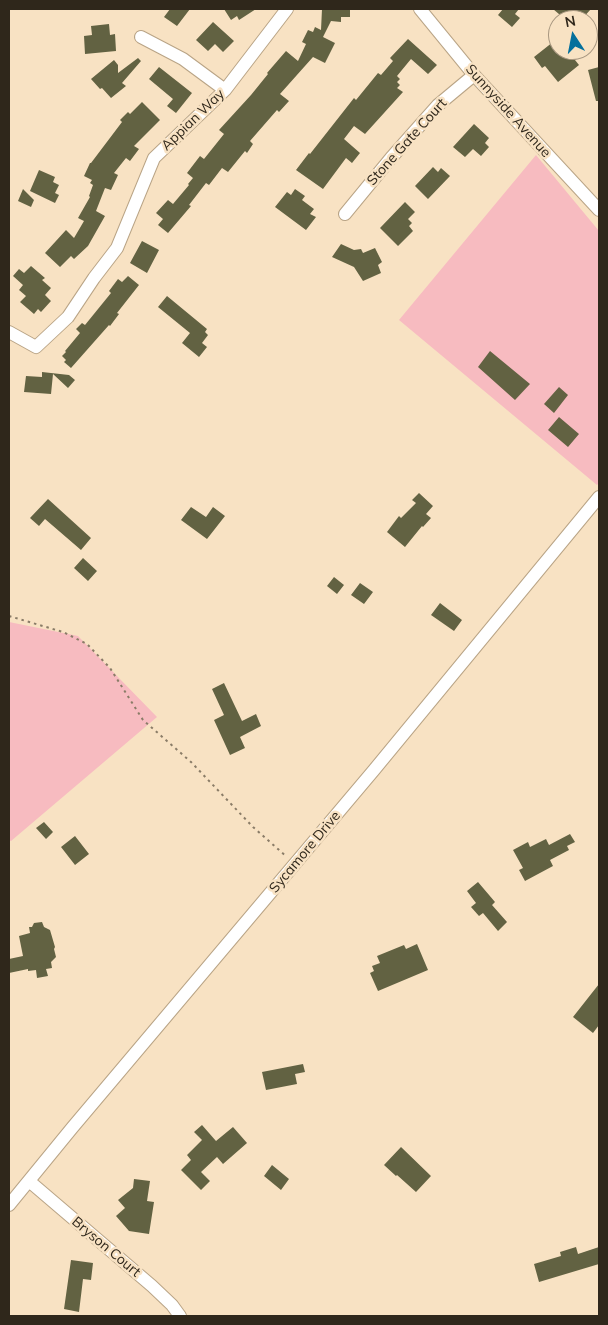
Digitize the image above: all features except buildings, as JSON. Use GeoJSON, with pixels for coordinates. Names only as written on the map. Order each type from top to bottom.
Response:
{"type":"FeatureCollection","features":[{"type":"Feature","properties":{"kind":"street","name":"Appian Way"},"geometry":{"type":"LineString","coordinates":[[9,332],[36,347],[68,317],[94,278],[118,248],[154,158],[225,90],[287,9]]}},
{"type":"Feature","properties":{"kind":"street","name":"Sunnyside Avenue"},"geometry":{"type":"LineString","coordinates":[[420,9],[474,75],[599,210]]}},
{"type":"Feature","properties":{"kind":"street"},"geometry":{"type":"LineString","coordinates":[[141,37],[183,59],[225,90]]}},
{"type":"Feature","properties":{"kind":"street","name":"Stone Gate Court"},"geometry":{"type":"LineString","coordinates":[[345,214],[438,105],[474,75]]}},
{"type":"Feature","properties":{"kind":"street","name":"Sycamore Drive"},"geometry":{"type":"LineString","coordinates":[[9,1205],[374,770],[599,497]]}},
{"type":"Feature","properties":{"kind":"street","name":"Bryson Court"},"geometry":{"type":"LineString","coordinates":[[29,1180],[152,1286],[180,1316]]}},
{"type":"Feature","properties":{"kind":"path"},"geometry":{"type":"LineString","coordinates":[[9,616],[63,632],[87,644],[110,668],[143,720],[191,762],[253,827],[295,864]]}},
{"type":"Feature","properties":{"kind":"shaded area"},"geometry":{"type":"Polygon","coordinates":[[[536,155],[599,231],[599,483],[597,485],[399,320],[536,155]]]}},
{"type":"Feature","properties":{"kind":"shaded area"},"geometry":{"type":"Polygon","coordinates":[[[9,622],[78,636],[157,717],[11,841],[9,840],[9,622]]]}}]}
